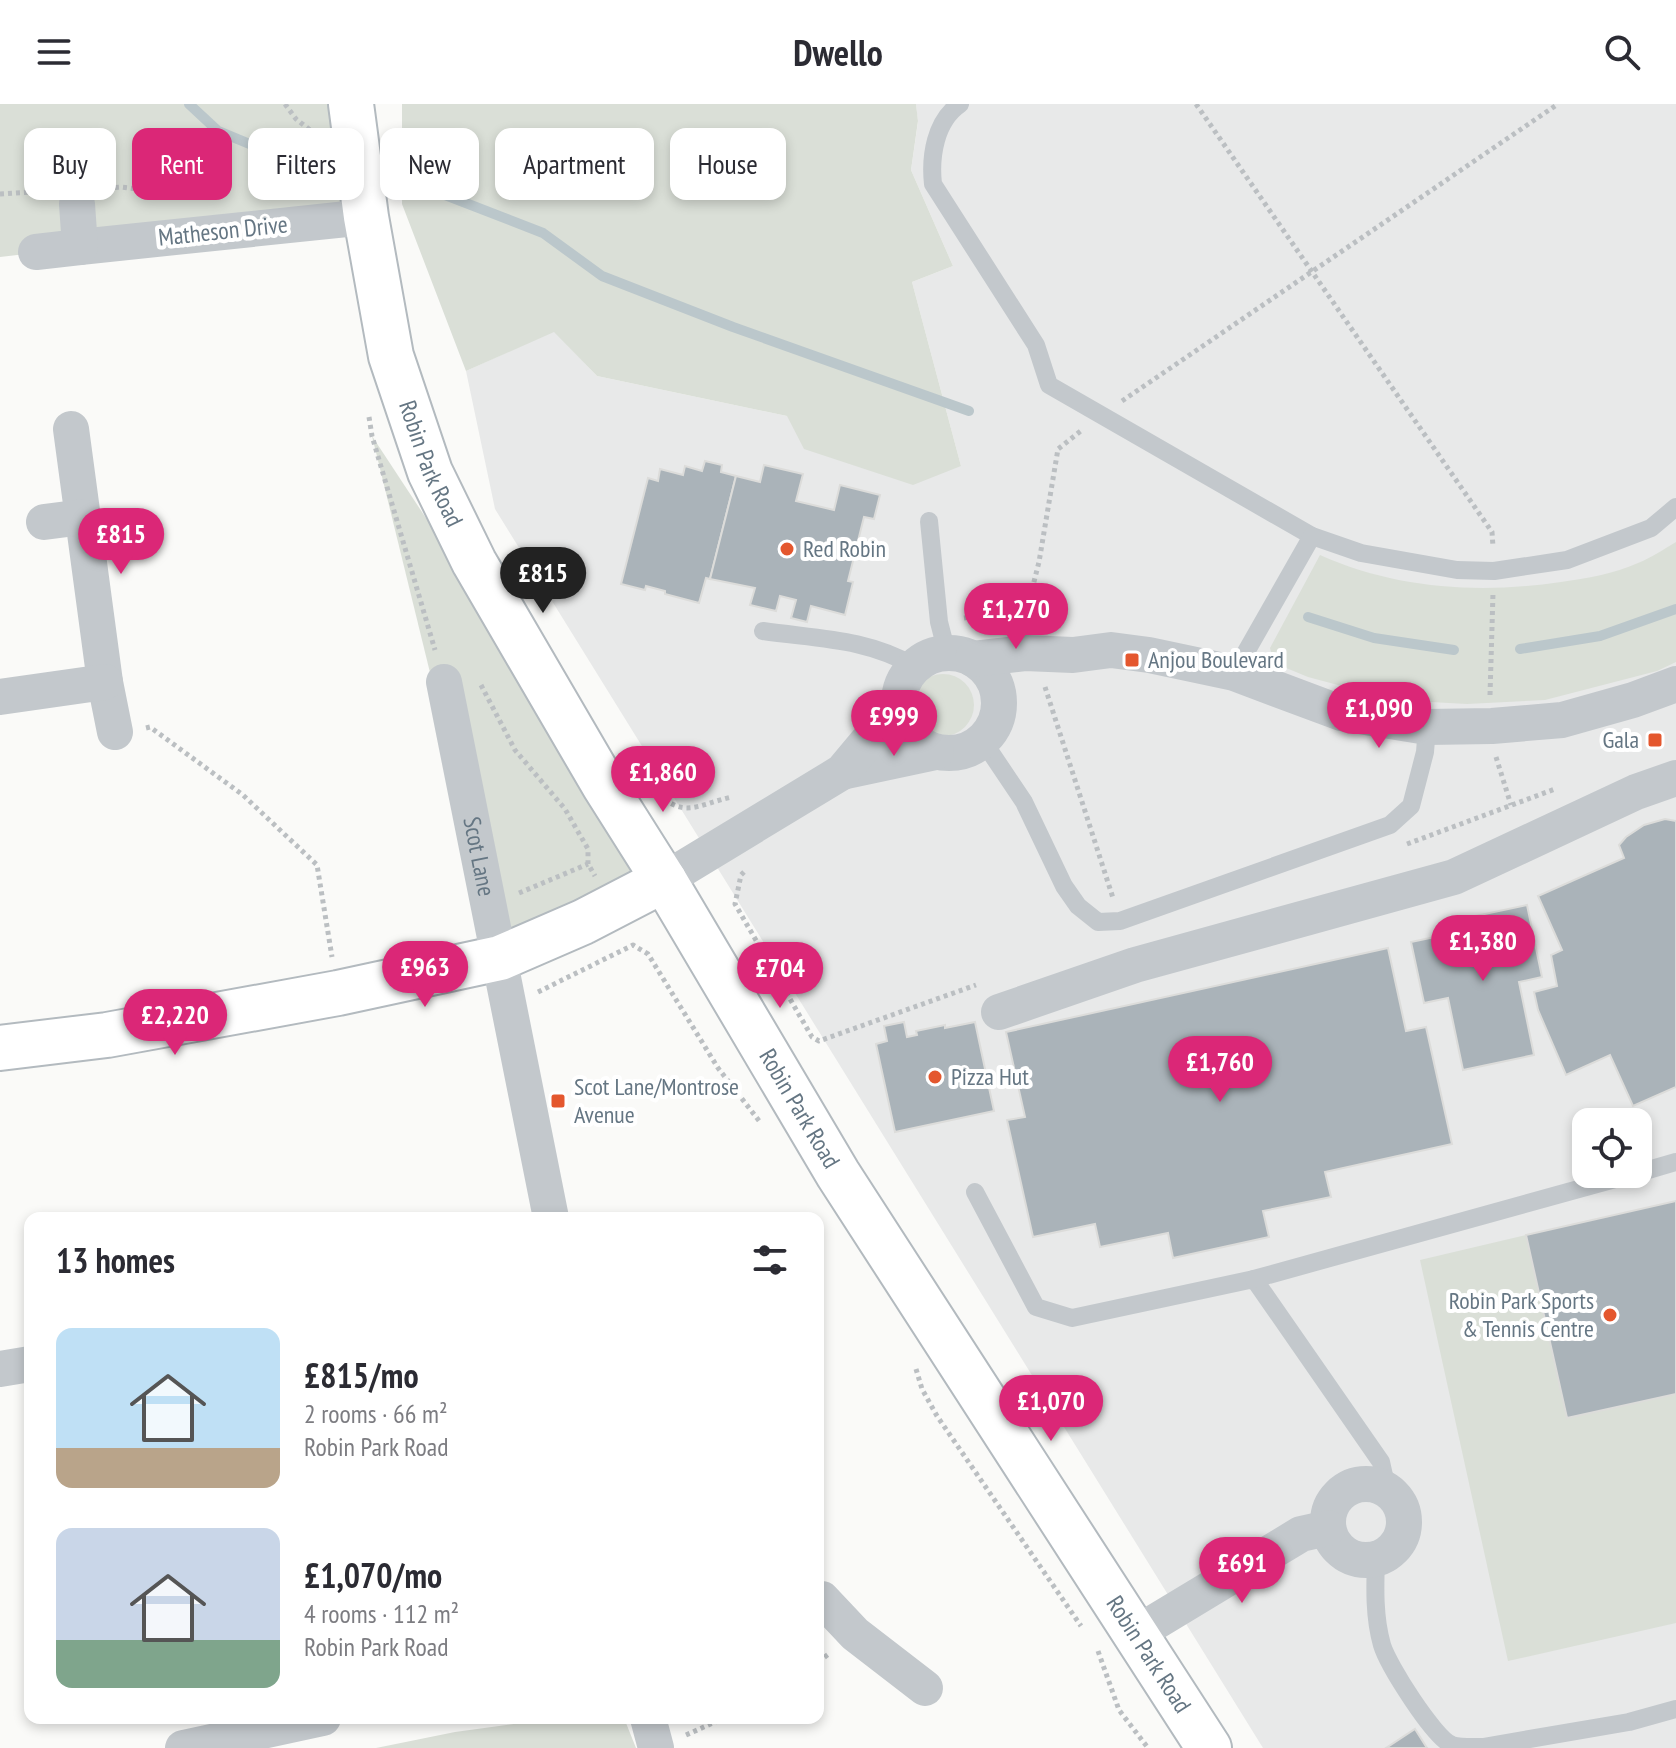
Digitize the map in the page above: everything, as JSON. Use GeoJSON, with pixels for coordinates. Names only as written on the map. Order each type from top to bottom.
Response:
{"type":"FeatureCollection","features":[{"type":"Feature","properties":{"kind":"street"},"geometry":{"type":"LineString","coordinates":[[351,104],[366,217]]}},
{"type":"Feature","properties":{"kind":"street"},"geometry":{"type":"LineString","coordinates":[[77,200],[80,247]]}},
{"type":"Feature","properties":{"kind":"street","name":"Matheson Drive"},"geometry":{"type":"LineString","coordinates":[[36,252],[366,217]]}},
{"type":"Feature","properties":{"kind":"street","name":"Robin Park Road"},"geometry":{"type":"LineString","coordinates":[[366,217],[391,356],[430,472],[482,576],[838,1174],[1209,1748]]}},
{"type":"Feature","properties":{"kind":"street"},"geometry":{"type":"LineString","coordinates":[[71,429],[105,682],[115,732]]}},
{"type":"Feature","properties":{"kind":"street"},"geometry":{"type":"LineString","coordinates":[[44,522],[83,517]]}},
{"type":"Feature","properties":{"kind":"street"},"geometry":{"type":"LineString","coordinates":[[953,644],[985,668],[993,679],[999,706]]}},
{"type":"Feature","properties":{"kind":"street"},"geometry":{"type":"LineString","coordinates":[[0,1048],[107,1035],[338,993],[500,958],[583,922],[664,880],[842,772],[898,705],[905,677],[914,666],[953,644],[1032,662],[1111,650],[1149,655],[1234,673],[1341,713],[1427,727],[1562,720],[1676,684]]}},
{"type":"Feature","properties":{"kind":"street"},"geometry":{"type":"LineString","coordinates":[[898,705],[905,730],[923,747],[952,754],[969,750],[992,731],[999,706],[1032,662]]}},
{"type":"Feature","properties":{"kind":"street"},"geometry":{"type":"LineString","coordinates":[[0,697],[105,682]]}},
{"type":"Feature","properties":{"kind":"street","name":"Scot Lane"},"geometry":{"type":"LineString","coordinates":[[444,682],[550,1212]]}},
{"type":"Feature","properties":{"kind":"street"},"geometry":{"type":"LineString","coordinates":[[842,772],[936,752]]}},
{"type":"Feature","properties":{"kind":"street"},"geometry":{"type":"LineString","coordinates":[[999,1012],[1135,965],[1454,877],[1636,792],[1676,778]]}},
{"type":"Feature","properties":{"kind":"street"},"geometry":{"type":"LineString","coordinates":[[0,1369],[24,1365]]}},
{"type":"Feature","properties":{"kind":"street"},"geometry":{"type":"LineString","coordinates":[[1375,1484],[1387,1489],[1402,1509],[1403,1534],[1396,1545],[1376,1559],[1351,1557],[1333,1540],[1328,1528],[1332,1504],[1350,1486],[1375,1484]]}},
{"type":"Feature","properties":{"kind":"street"},"geometry":{"type":"LineString","coordinates":[[1137,1633],[1301,1534],[1328,1528]]}},
{"type":"Feature","properties":{"kind":"street"},"geometry":{"type":"LineString","coordinates":[[824,1595],[855,1634],[925,1688]]}},
{"type":"Feature","properties":{"kind":"street"},"geometry":{"type":"LineString","coordinates":[[183,1748],[271,1724]]}},
{"type":"Feature","properties":{"kind":"street"},"geometry":{"type":"LineString","coordinates":[[650,1724],[656,1748]]}},
{"type":"Feature","properties":{"kind":"lane"},"geometry":{"type":"LineString","coordinates":[[960,104],[953,109],[937,137],[931,164],[933,184],[1036,345],[1049,385],[1312,536],[1376,556],[1457,570],[1494,571],[1567,560],[1651,528],[1676,507]]}},
{"type":"Feature","properties":{"kind":"lane"},"geometry":{"type":"LineString","coordinates":[[929,521],[953,644]]}},
{"type":"Feature","properties":{"kind":"lane"},"geometry":{"type":"LineString","coordinates":[[1234,673],[1312,536]]}},
{"type":"Feature","properties":{"kind":"lane"},"geometry":{"type":"LineString","coordinates":[[763,631],[860,643],[890,652],[914,666]]}},
{"type":"Feature","properties":{"kind":"lane"},"geometry":{"type":"LineString","coordinates":[[983,741],[1024,802],[1064,886],[1078,906],[1098,922],[1120,921],[1390,825],[1411,806],[1421,773],[1427,727]]}},
{"type":"Feature","properties":{"kind":"lane"},"geometry":{"type":"LineString","coordinates":[[1652,1168],[1676,1162]]}},
{"type":"Feature","properties":{"kind":"lane"},"geometry":{"type":"LineString","coordinates":[[975,1192],[1036,1307],[1072,1318],[1254,1279],[1581,1188]]}},
{"type":"Feature","properties":{"kind":"lane"},"geometry":{"type":"LineString","coordinates":[[1254,1279],[1381,1462],[1387,1489]]}},
{"type":"Feature","properties":{"kind":"lane"},"geometry":{"type":"LineString","coordinates":[[1376,1559],[1374,1598],[1382,1647],[1420,1711],[1449,1744],[1461,1748],[1483,1747],[1629,1722],[1676,1709]]}},
{"type":"Feature","properties":{"kind":"path"},"geometry":{"type":"LineString","coordinates":[[1196,104],[1492,532],[1494,571],[1489,684],[1498,770],[1511,805]]}},
{"type":"Feature","properties":{"kind":"path"},"geometry":{"type":"LineString","coordinates":[[1120,921],[1070,759],[1032,662],[1017,640],[1029,608],[1058,449],[1102,415],[1558,104]]}},
{"type":"Feature","properties":{"kind":"path"},"geometry":{"type":"LineString","coordinates":[[0,194],[24,194]]}},
{"type":"Feature","properties":{"kind":"path"},"geometry":{"type":"LineString","coordinates":[[953,644],[1029,608]]}},
{"type":"Feature","properties":{"kind":"path"},"geometry":{"type":"LineString","coordinates":[[444,682],[477,678],[515,750],[565,809],[588,849],[588,864],[489,906]]}},
{"type":"Feature","properties":{"kind":"path"},"geometry":{"type":"LineString","coordinates":[[115,732],[150,727],[243,795],[317,865],[338,993]]}},
{"type":"Feature","properties":{"kind":"path"},"geometry":{"type":"LineString","coordinates":[[646,777],[664,800],[692,810],[732,796]]}},
{"type":"Feature","properties":{"kind":"path"},"geometry":{"type":"LineString","coordinates":[[745,926],[735,904],[741,875],[749,868]]}},
{"type":"Feature","properties":{"kind":"path"},"geometry":{"type":"LineString","coordinates":[[508,1002],[528,997],[633,945],[648,954],[662,978]]}},
{"type":"Feature","properties":{"kind":"shaded area"},"geometry":{"type":"Polygon","coordinates":[[[0,104],[345,104],[350,128],[248,128],[248,200],[357,200],[337,218],[0,257],[0,104]]]}},
{"type":"Feature","properties":{"kind":"shaded area"},"geometry":{"type":"Polygon","coordinates":[[[402,104],[916,104],[918,121],[911,170],[953,266],[912,282],[961,466],[913,485],[804,449],[787,416],[597,376],[554,332],[466,371],[402,200],[479,200],[479,128],[402,128],[402,104]]]}},
{"type":"Feature","properties":{"kind":"shaded area"},"geometry":{"type":"Polygon","coordinates":[[[916,104],[1676,104],[1676,1748],[1263,1748],[495,509],[466,371],[554,331],[597,376],[787,416],[961,466],[912,282],[953,266],[911,170],[918,122],[916,104]]]}},
{"type":"Feature","properties":{"kind":"shaded area"},"geometry":{"type":"Polygon","coordinates":[[[372,436],[664,880],[500,958],[372,436]]]}},
{"type":"Feature","properties":{"kind":"shaded area"},"geometry":{"type":"Polygon","coordinates":[[[1676,542],[1676,662],[1657,671],[1545,700],[1467,704],[1394,700],[1308,677],[1274,663],[1270,648],[1320,555],[1408,582],[1499,588],[1610,573],[1643,561],[1676,542]]]}},
{"type":"Feature","properties":{"kind":"shaded area"},"geometry":{"type":"Polygon","coordinates":[[[943,674],[965,683],[974,705],[965,727],[943,736],[921,727],[912,705],[921,683],[943,674]]]}},
{"type":"Feature","properties":{"kind":"shaded area"},"geometry":{"type":"Polygon","coordinates":[[[1526,1235],[1567,1418],[1676,1394],[1676,1623],[1508,1661],[1420,1260],[1526,1235]]]}},
{"type":"Feature","properties":{"kind":"shaded area"},"geometry":{"type":"Polygon","coordinates":[[[514,1724],[626,1724],[636,1748],[376,1748],[514,1724]]]}},
{"type":"Feature","properties":{"kind":"building"},"geometry":{"type":"Polygon","coordinates":[[[705,461],[722,465],[721,472],[736,476],[710,579],[706,578],[699,603],[646,586],[645,590],[621,584],[648,478],[658,481],[660,469],[683,475],[685,466],[702,471],[705,461]]]}},
{"type":"Feature","properties":{"kind":"building","name":"Red Robin"},"geometry":{"type":"Polygon","coordinates":[[[764,465],[803,474],[796,501],[834,510],[840,485],[880,495],[874,519],[864,517],[848,581],[853,582],[845,615],[811,606],[807,622],[791,618],[796,600],[780,596],[776,611],[750,605],[755,588],[710,579],[736,476],[760,482],[764,465]]]}},
{"type":"Feature","properties":{"kind":"building"},"geometry":{"type":"Polygon","coordinates":[[[1665,819],[1676,821],[1676,1087],[1633,1106],[1610,1055],[1566,1075],[1538,1010],[1534,992],[1557,986],[1551,955],[1562,950],[1538,896],[1624,858],[1619,845],[1626,837],[1644,825],[1665,819]]]}},
{"type":"Feature","properties":{"kind":"building"},"geometry":{"type":"Polygon","coordinates":[[[1527,905],[1542,977],[1519,982],[1534,1055],[1463,1070],[1448,998],[1424,1003],[1411,942],[1449,934],[1447,922],[1527,905]]]}},
{"type":"Feature","properties":{"kind":"building"},"geometry":{"type":"Polygon","coordinates":[[[1388,948],[1406,1031],[1426,1027],[1452,1144],[1325,1172],[1331,1197],[1263,1211],[1269,1237],[1173,1258],[1168,1233],[1100,1247],[1095,1224],[1033,1237],[1007,1120],[1025,1117],[1006,1032],[1388,948]]]}},
{"type":"Feature","properties":{"kind":"building","name":"Pizza Hut"},"geometry":{"type":"Polygon","coordinates":[[[904,1022],[907,1037],[917,1035],[916,1031],[975,1022],[994,1111],[895,1132],[876,1044],[887,1041],[884,1026],[904,1022]]]}},
{"type":"Feature","properties":{"kind":"building","name":"Robin Park Sports & Tennis Centre"},"geometry":{"type":"Polygon","coordinates":[[[1676,1201],[1676,1394],[1567,1418],[1526,1235],[1676,1201]]]}},
{"type":"Feature","properties":{"kind":"building"},"geometry":{"type":"Polygon","coordinates":[[[1415,1729],[1427,1748],[1386,1748],[1415,1729]]]}},
{"type":"Feature","properties":{"kind":"waterway"},"geometry":{"type":"LineString","coordinates":[[189,104],[218,131],[248,143]]}},
{"type":"Feature","properties":{"kind":"waterway"},"geometry":{"type":"LineString","coordinates":[[458,200],[543,233],[602,276],[733,327],[969,411]]}},
{"type":"Feature","properties":{"kind":"waterway"},"geometry":{"type":"LineString","coordinates":[[1520,649],[1600,636],[1676,609]]}},
{"type":"Feature","properties":{"kind":"waterway"},"geometry":{"type":"LineString","coordinates":[[1308,617],[1374,638],[1454,650]]}},
{"type":"Feature","properties":{"kind":"place","name":"Red Robin"},"geometry":{"type":"Point","coordinates":[787,549]}},
{"type":"Feature","properties":{"kind":"place","name":"Anjou Boulevard"},"geometry":{"type":"Point","coordinates":[1132,660]}},
{"type":"Feature","properties":{"kind":"place","name":"Gala"},"geometry":{"type":"Point","coordinates":[1655,740]}},
{"type":"Feature","properties":{"kind":"place","name":"Pizza Hut"},"geometry":{"type":"Point","coordinates":[935,1077]}},
{"type":"Feature","properties":{"kind":"place","name":"Scot Lane/Montrose Avenue"},"geometry":{"type":"Point","coordinates":[558,1101]}},
{"type":"Feature","properties":{"kind":"place","name":"Robin Park Sports & Tennis Centre"},"geometry":{"type":"Point","coordinates":[1610,1315]}}]}
